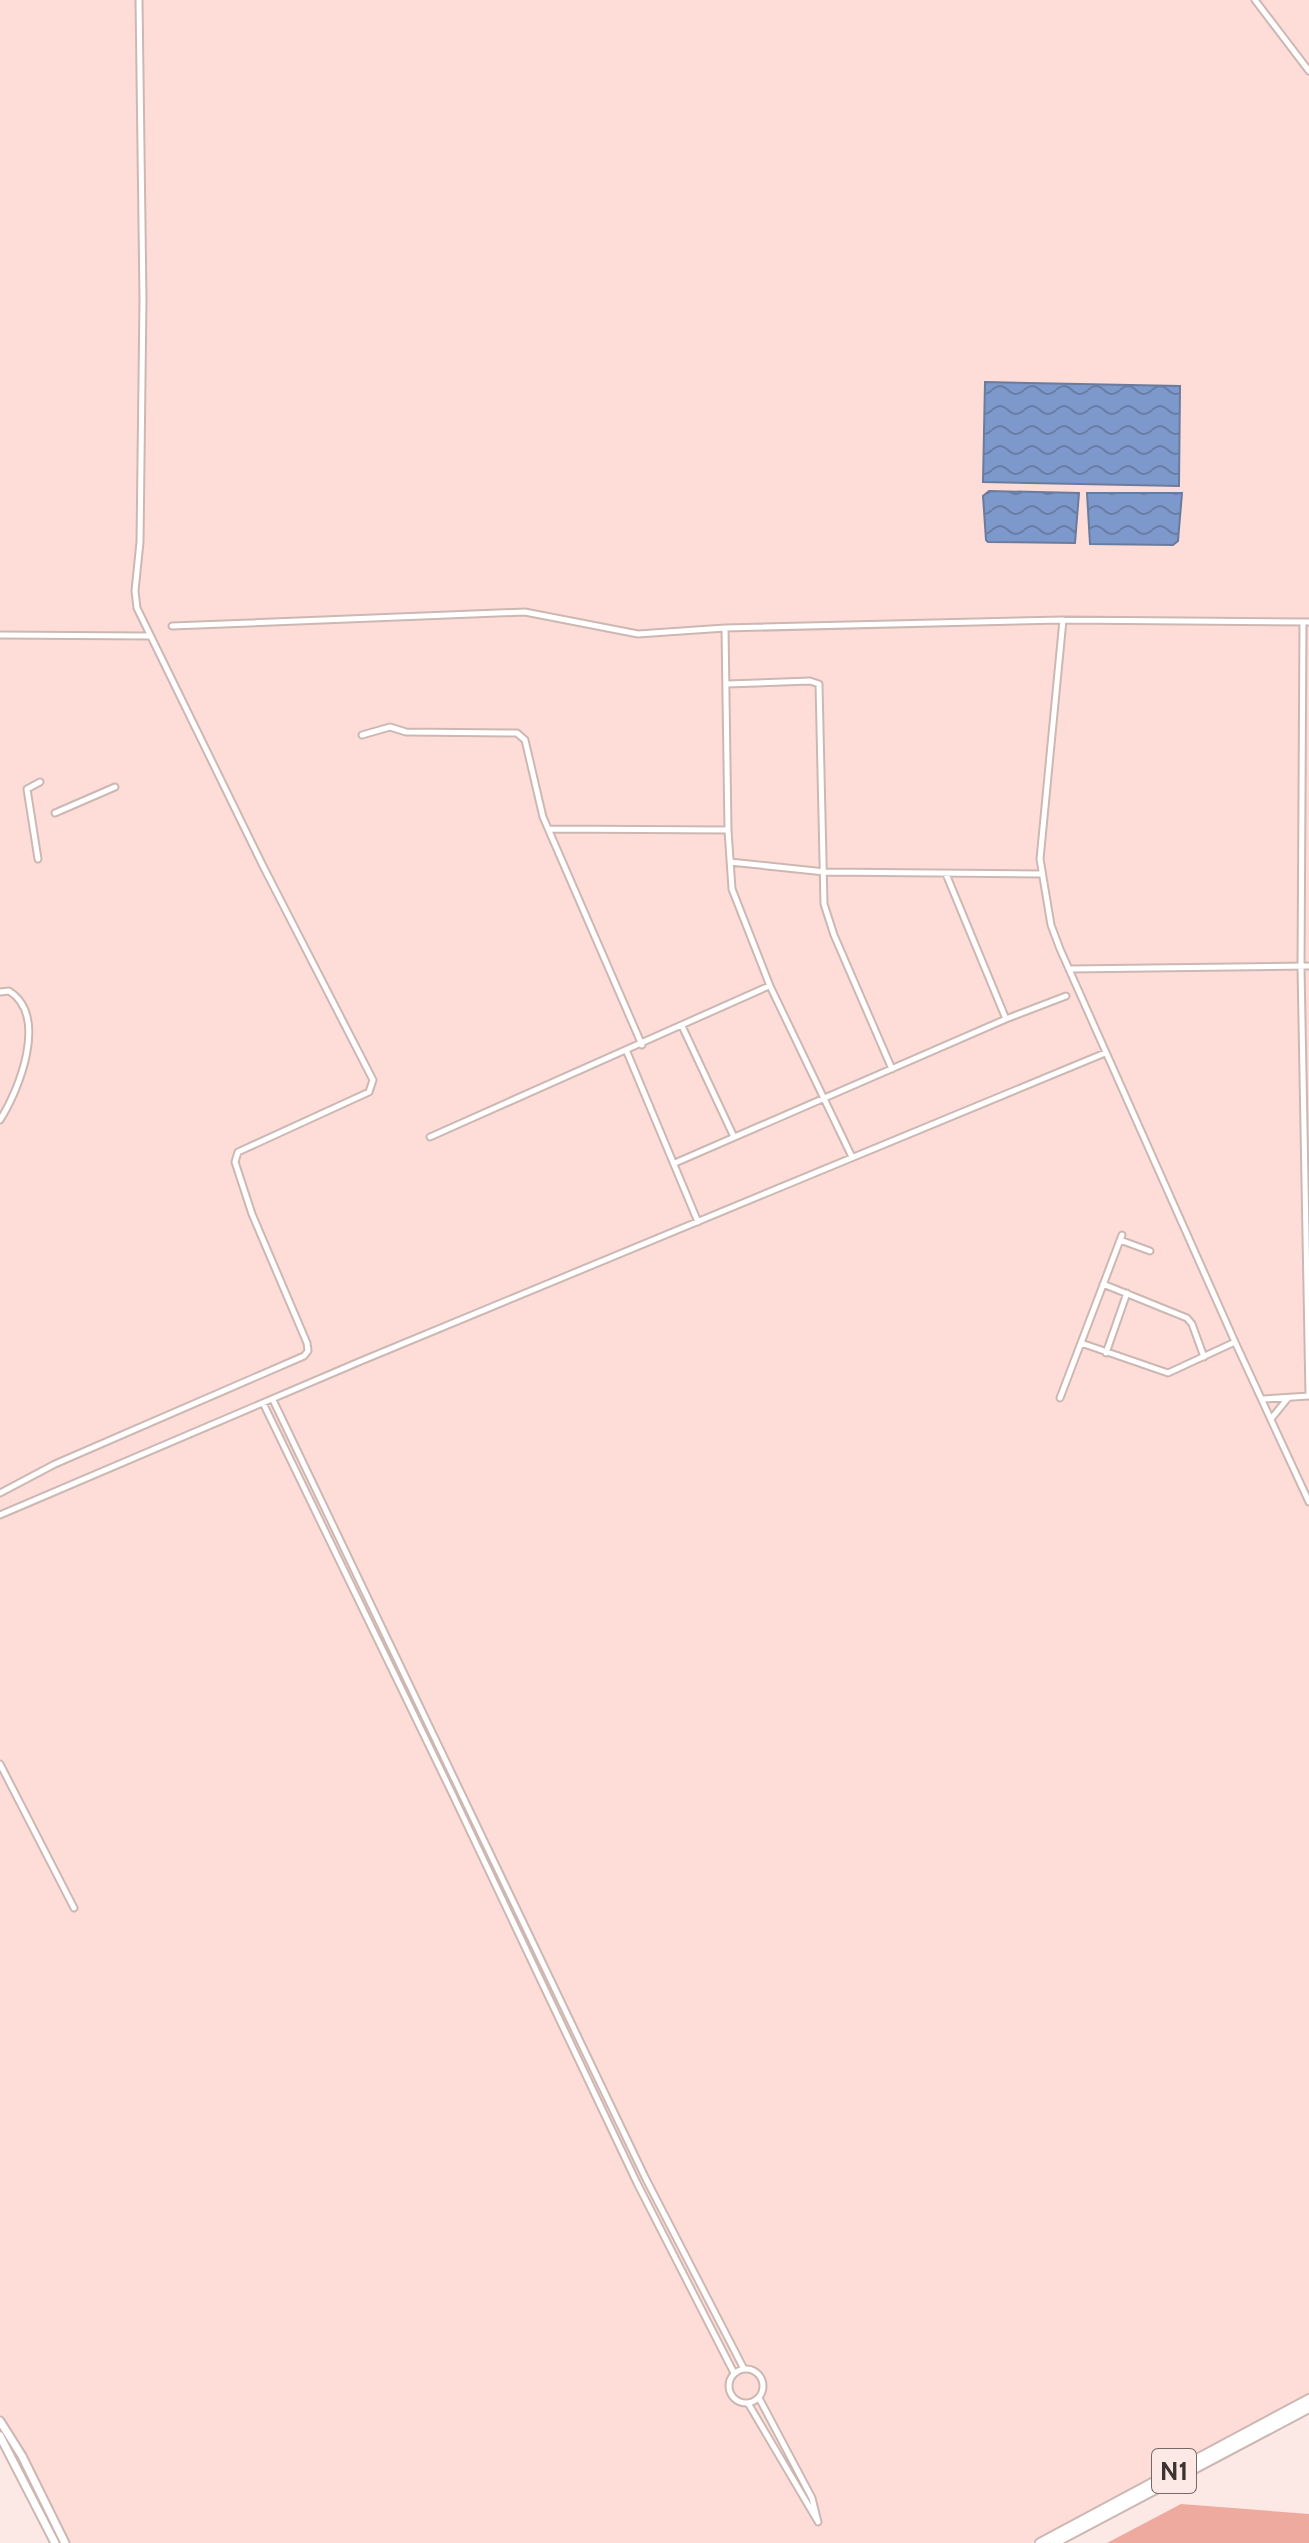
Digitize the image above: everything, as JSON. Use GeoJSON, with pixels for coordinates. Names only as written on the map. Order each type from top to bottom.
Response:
{"type":"FeatureCollection","features":[{"type":"Feature","properties":{"kind":"highway","name":"N1"},"geometry":{"type":"LineString","coordinates":[[1040,2543],[1309,2399]]}},
{"type":"Feature","properties":{"kind":"highway","name":"N1"},"geometry":{"type":"LineString","coordinates":[[1054,2543],[1309,2408]]}},
{"type":"Feature","properties":{"kind":"main road"},"geometry":{"type":"LineString","coordinates":[[0,2421],[22,2456],[65,2543]]}},
{"type":"Feature","properties":{"kind":"main road"},"geometry":{"type":"LineString","coordinates":[[0,2436],[55,2543]]}},
{"type":"Feature","properties":{"kind":"street"},"geometry":{"type":"LineString","coordinates":[[0,1493],[55,1464],[304,1356],[308,1351],[307,1343],[252,1214],[236,1157],[238,1152],[369,1092],[373,1080],[275,890],[137,608],[143,299],[139,0]]}},
{"type":"Feature","properties":{"kind":"street"},"geometry":{"type":"LineString","coordinates":[[1255,0],[1309,71]]}},
{"type":"Feature","properties":{"kind":"street"},"geometry":{"type":"LineString","coordinates":[[172,626],[525,612],[638,634],[725,628],[1063,620],[1306,622],[1301,967],[1309,1396],[1263,1399]]}},
{"type":"Feature","properties":{"kind":"street"},"geometry":{"type":"LineString","coordinates":[[1063,620],[1040,859],[1051,925],[1105,1053],[1309,1502]]}},
{"type":"Feature","properties":{"kind":"street"},"geometry":{"type":"LineString","coordinates":[[725,628],[728,830],[732,889],[770,986],[852,1157]]}},
{"type":"Feature","properties":{"kind":"street"},"geometry":{"type":"LineString","coordinates":[[0,635],[149,636]]}},
{"type":"Feature","properties":{"kind":"street"},"geometry":{"type":"LineString","coordinates":[[727,684],[810,681],[819,684],[824,904],[834,935],[892,1069]]}},
{"type":"Feature","properties":{"kind":"street"},"geometry":{"type":"LineString","coordinates":[[362,735],[390,727],[406,732],[522,735],[549,829],[642,1045]]}},
{"type":"Feature","properties":{"kind":"street"},"geometry":{"type":"LineString","coordinates":[[38,859],[27,789],[40,782]]}},
{"type":"Feature","properties":{"kind":"street"},"geometry":{"type":"LineString","coordinates":[[55,813],[115,787]]}},
{"type":"Feature","properties":{"kind":"street"},"geometry":{"type":"LineString","coordinates":[[549,829],[728,830]]}},
{"type":"Feature","properties":{"kind":"street"},"geometry":{"type":"LineString","coordinates":[[730,862],[825,872],[1041,874]]}},
{"type":"Feature","properties":{"kind":"street"},"geometry":{"type":"LineString","coordinates":[[946,874],[1006,1019]]}},
{"type":"Feature","properties":{"kind":"street"},"geometry":{"type":"LineString","coordinates":[[1070,969],[1309,966]]}},
{"type":"Feature","properties":{"kind":"street"},"geometry":{"type":"LineString","coordinates":[[430,1137],[770,986]]}},
{"type":"Feature","properties":{"kind":"street"},"geometry":{"type":"LineString","coordinates":[[0,992],[15,994],[23,1006],[29,1031],[19,1086],[0,1120]]}},
{"type":"Feature","properties":{"kind":"street"},"geometry":{"type":"LineString","coordinates":[[675,1163],[1006,1019],[1066,996]]}},
{"type":"Feature","properties":{"kind":"street"},"geometry":{"type":"LineString","coordinates":[[682,1026],[734,1137]]}},
{"type":"Feature","properties":{"kind":"street"},"geometry":{"type":"LineString","coordinates":[[627,1052],[698,1222]]}},
{"type":"Feature","properties":{"kind":"street"},"geometry":{"type":"LineString","coordinates":[[0,1515],[1105,1053]]}},
{"type":"Feature","properties":{"kind":"street"},"geometry":{"type":"LineString","coordinates":[[1060,1398],[1121,1238],[1150,1251]]}},
{"type":"Feature","properties":{"kind":"street"},"geometry":{"type":"LineString","coordinates":[[1103,1284],[1187,1318],[1204,1357]]}},
{"type":"Feature","properties":{"kind":"street"},"geometry":{"type":"LineString","coordinates":[[1106,1353],[1127,1293]]}},
{"type":"Feature","properties":{"kind":"street"},"geometry":{"type":"LineString","coordinates":[[1081,1343],[1168,1373],[1235,1342]]}},
{"type":"Feature","properties":{"kind":"street"},"geometry":{"type":"LineString","coordinates":[[1271,1419],[1288,1398]]}},
{"type":"Feature","properties":{"kind":"street"},"geometry":{"type":"LineString","coordinates":[[273,1400],[646,2179],[744,2369]]}},
{"type":"Feature","properties":{"kind":"street"},"geometry":{"type":"LineString","coordinates":[[263,1403],[637,2183],[734,2373]]}},
{"type":"Feature","properties":{"kind":"street"},"geometry":{"type":"LineString","coordinates":[[0,1764],[74,1908]]}},
{"type":"Feature","properties":{"kind":"street"},"geometry":{"type":"LineString","coordinates":[[744,2369],[750,2369],[760,2376],[763,2387],[759,2398],[748,2403],[737,2401],[729,2391],[734,2373],[744,2369]]}},
{"type":"Feature","properties":{"kind":"street"},"geometry":{"type":"LineString","coordinates":[[748,2403],[818,2522],[812,2498],[759,2398]]}},
{"type":"Feature","properties":{"kind":"shaded area"},"geometry":{"type":"Polygon","coordinates":[[[0,0],[1309,0],[1309,2395],[1031,2543],[68,2543],[36,2477],[0,2415],[0,0]]]}},
{"type":"Feature","properties":{"kind":"shaded area"},"geometry":{"type":"Polygon","coordinates":[[[1181,2504],[1309,2514],[1309,2543],[1107,2543],[1181,2504]]]}},
{"type":"Feature","properties":{"kind":"water"},"geometry":{"type":"Polygon","coordinates":[[[985,382],[1180,386],[1179,486],[983,482],[985,382]]]}},
{"type":"Feature","properties":{"kind":"water"},"geometry":{"type":"Polygon","coordinates":[[[989,491],[1079,493],[1075,543],[988,542],[983,496],[989,491]]]}},
{"type":"Feature","properties":{"kind":"water"},"geometry":{"type":"Polygon","coordinates":[[[1087,493],[1182,493],[1178,541],[1173,545],[1090,544],[1087,493]]]}}]}
